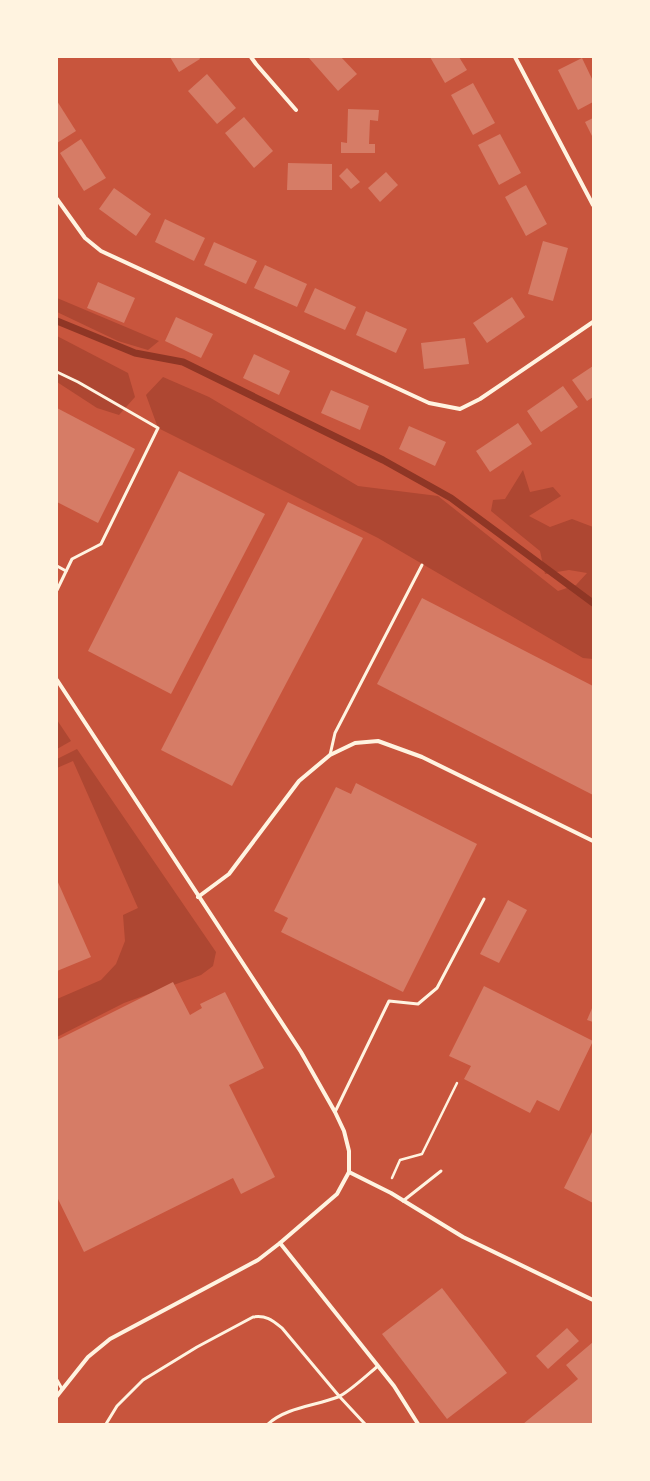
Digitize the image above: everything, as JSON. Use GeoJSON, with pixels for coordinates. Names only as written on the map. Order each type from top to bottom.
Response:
{"type":"FeatureCollection","features":[{"type":"Feature","properties":{"kind":"street"},"geometry":{"type":"LineString","coordinates":[[251,57],[296,110]]}},
{"type":"Feature","properties":{"kind":"street"},"geometry":{"type":"LineString","coordinates":[[515,57],[593,204]]}},
{"type":"Feature","properties":{"kind":"street"},"geometry":{"type":"LineString","coordinates":[[57,199],[85,238],[101,251],[429,403],[460,409],[480,399],[593,322]]}},
{"type":"Feature","properties":{"kind":"street"},"geometry":{"type":"LineString","coordinates":[[57,680],[301,1052],[335,1112],[344,1131],[349,1151],[349,1172],[337,1194],[280,1243],[258,1260],[110,1339],[88,1357],[57,1396]]}},
{"type":"Feature","properties":{"kind":"street"},"geometry":{"type":"LineString","coordinates":[[198,897],[229,874],[299,781],[330,755],[355,743],[378,741],[422,757],[593,841]]}},
{"type":"Feature","properties":{"kind":"street"},"geometry":{"type":"LineString","coordinates":[[349,1172],[403,1200],[463,1237],[593,1300]]}},
{"type":"Feature","properties":{"kind":"street"},"geometry":{"type":"LineString","coordinates":[[280,1243],[394,1386],[418,1424]]}},
{"type":"Feature","properties":{"kind":"lane"},"geometry":{"type":"LineString","coordinates":[[57,372],[78,382],[158,428],[101,544],[72,559],[57,590]]}},
{"type":"Feature","properties":{"kind":"lane"},"geometry":{"type":"LineString","coordinates":[[330,755],[335,733],[422,565]]}},
{"type":"Feature","properties":{"kind":"lane"},"geometry":{"type":"LineString","coordinates":[[57,566],[66,571]]}},
{"type":"Feature","properties":{"kind":"lane"},"geometry":{"type":"LineString","coordinates":[[335,1112],[389,1001],[418,1004],[437,988],[484,899]]}},
{"type":"Feature","properties":{"kind":"lane"},"geometry":{"type":"LineString","coordinates":[[403,1200],[442,1171]]}},
{"type":"Feature","properties":{"kind":"lane"},"geometry":{"type":"LineString","coordinates":[[106,1424],[117,1406],[143,1380],[203,1344],[253,1317],[262,1316],[272,1319],[282,1328],[339,1396],[365,1424]]}},
{"type":"Feature","properties":{"kind":"lane"},"geometry":{"type":"LineString","coordinates":[[268,1424],[272,1420],[296,1409],[339,1396],[378,1366]]}},
{"type":"Feature","properties":{"kind":"lane"},"geometry":{"type":"LineString","coordinates":[[57,1380],[62,1389]]}},
{"type":"Feature","properties":{"kind":"path"},"geometry":{"type":"LineString","coordinates":[[387,1191],[400,1160],[422,1154],[457,1083]]}},
{"type":"Feature","properties":{"kind":"shaded area"},"geometry":{"type":"Polygon","coordinates":[[[57,298],[159,341],[148,350],[118,341],[57,312],[57,298]]]}},
{"type":"Feature","properties":{"kind":"shaded area"},"geometry":{"type":"Polygon","coordinates":[[[57,336],[128,373],[135,397],[119,415],[97,408],[57,382],[57,336]]]}},
{"type":"Feature","properties":{"kind":"shaded area"},"geometry":{"type":"Polygon","coordinates":[[[163,377],[209,397],[358,486],[438,496],[558,591],[576,585],[587,573],[569,570],[545,574],[540,551],[491,511],[493,500],[505,499],[523,470],[530,492],[553,487],[561,496],[529,516],[550,527],[572,519],[593,527],[593,659],[583,658],[378,538],[158,428],[146,395],[163,377]]]}},
{"type":"Feature","properties":{"kind":"shaded area"},"geometry":{"type":"Polygon","coordinates":[[[57,720],[71,741],[57,749],[57,720]]]}},
{"type":"Feature","properties":{"kind":"shaded area"},"geometry":{"type":"Polygon","coordinates":[[[77,749],[216,952],[213,966],[201,975],[124,1003],[57,1037],[57,999],[101,980],[116,964],[125,941],[123,915],[138,908],[73,761],[57,768],[57,759],[77,749]]]}},
{"type":"Feature","properties":{"kind":"building"},"geometry":{"type":"Polygon","coordinates":[[[170,57],[199,57],[200,59],[179,72],[170,57]]]}},
{"type":"Feature","properties":{"kind":"building"},"geometry":{"type":"Polygon","coordinates":[[[341,57],[357,74],[338,91],[309,58],[341,57]]]}},
{"type":"Feature","properties":{"kind":"building"},"geometry":{"type":"Polygon","coordinates":[[[430,57],[459,57],[467,70],[445,83],[430,57]]]}},
{"type":"Feature","properties":{"kind":"building"},"geometry":{"type":"Polygon","coordinates":[[[582,58],[593,81],[593,102],[578,110],[558,70],[582,58]]]}},
{"type":"Feature","properties":{"kind":"building"},"geometry":{"type":"Polygon","coordinates":[[[207,74],[236,108],[217,124],[188,91],[207,74]]]}},
{"type":"Feature","properties":{"kind":"building"},"geometry":{"type":"Polygon","coordinates":[[[473,83],[495,123],[473,135],[451,95],[473,83]]]}},
{"type":"Feature","properties":{"kind":"building"},"geometry":{"type":"Polygon","coordinates":[[[57,101],[76,131],[57,143],[57,101]]]}},
{"type":"Feature","properties":{"kind":"building"},"geometry":{"type":"Polygon","coordinates":[[[348,109],[379,110],[378,121],[370,120],[369,144],[375,144],[375,153],[341,153],[341,142],[347,143],[348,109]]]}},
{"type":"Feature","properties":{"kind":"building"},"geometry":{"type":"Polygon","coordinates":[[[244,117],[273,151],[254,168],[225,133],[244,117]]]}},
{"type":"Feature","properties":{"kind":"building"},"geometry":{"type":"Polygon","coordinates":[[[593,118],[593,138],[585,122],[593,118]]]}},
{"type":"Feature","properties":{"kind":"building"},"geometry":{"type":"Polygon","coordinates":[[[500,134],[521,173],[499,185],[478,145],[500,134]]]}},
{"type":"Feature","properties":{"kind":"building"},"geometry":{"type":"Polygon","coordinates":[[[81,139],[106,178],[84,191],[60,153],[81,139]]]}},
{"type":"Feature","properties":{"kind":"building"},"geometry":{"type":"Polygon","coordinates":[[[288,163],[332,164],[332,190],[287,190],[288,163]]]}},
{"type":"Feature","properties":{"kind":"building"},"geometry":{"type":"Polygon","coordinates":[[[347,168],[360,182],[351,189],[339,176],[347,168]]]}},
{"type":"Feature","properties":{"kind":"building"},"geometry":{"type":"Polygon","coordinates":[[[386,172],[398,185],[380,202],[368,188],[386,172]]]}},
{"type":"Feature","properties":{"kind":"building"},"geometry":{"type":"Polygon","coordinates":[[[526,185],[547,224],[526,236],[505,197],[526,185]]]}},
{"type":"Feature","properties":{"kind":"building"},"geometry":{"type":"Polygon","coordinates":[[[114,188],[151,214],[136,236],[99,209],[114,188]]]}},
{"type":"Feature","properties":{"kind":"building"},"geometry":{"type":"Polygon","coordinates":[[[165,219],[205,238],[194,261],[155,242],[165,219]]]}},
{"type":"Feature","properties":{"kind":"building"},"geometry":{"type":"Polygon","coordinates":[[[543,241],[568,248],[553,301],[528,294],[543,241]]]}},
{"type":"Feature","properties":{"kind":"building"},"geometry":{"type":"Polygon","coordinates":[[[214,242],[257,261],[246,284],[204,265],[214,242]]]}},
{"type":"Feature","properties":{"kind":"building"},"geometry":{"type":"Polygon","coordinates":[[[265,265],[307,284],[297,307],[254,288],[265,265]]]}},
{"type":"Feature","properties":{"kind":"building"},"geometry":{"type":"Polygon","coordinates":[[[98,282],[135,298],[124,323],[87,308],[98,282]]]}},
{"type":"Feature","properties":{"kind":"building"},"geometry":{"type":"Polygon","coordinates":[[[315,288],[356,307],[345,330],[304,312],[315,288]]]}},
{"type":"Feature","properties":{"kind":"building"},"geometry":{"type":"Polygon","coordinates":[[[512,297],[525,317],[487,343],[473,323],[512,297]]]}},
{"type":"Feature","properties":{"kind":"building"},"geometry":{"type":"Polygon","coordinates":[[[366,311],[407,329],[396,353],[356,335],[366,311]]]}},
{"type":"Feature","properties":{"kind":"building"},"geometry":{"type":"Polygon","coordinates":[[[176,317],[213,334],[201,358],[165,341],[176,317]]]}},
{"type":"Feature","properties":{"kind":"building"},"geometry":{"type":"Polygon","coordinates":[[[465,338],[469,364],[424,369],[421,343],[465,338]]]}},
{"type":"Feature","properties":{"kind":"building"},"geometry":{"type":"Polygon","coordinates":[[[254,354],[290,371],[279,395],[243,378],[254,354]]]}},
{"type":"Feature","properties":{"kind":"building"},"geometry":{"type":"Polygon","coordinates":[[[593,366],[593,397],[587,401],[572,380],[593,366]]]}},
{"type":"Feature","properties":{"kind":"building"},"geometry":{"type":"Polygon","coordinates":[[[563,386],[578,407],[541,432],[527,411],[563,386]]]}},
{"type":"Feature","properties":{"kind":"building"},"geometry":{"type":"Polygon","coordinates":[[[331,390],[369,406],[360,430],[321,413],[331,390]]]}},
{"type":"Feature","properties":{"kind":"building"},"geometry":{"type":"Polygon","coordinates":[[[57,408],[135,449],[98,523],[57,502],[57,408]]]}},
{"type":"Feature","properties":{"kind":"building"},"geometry":{"type":"Polygon","coordinates":[[[518,423],[532,444],[490,472],[476,451],[518,423]]]}},
{"type":"Feature","properties":{"kind":"building"},"geometry":{"type":"Polygon","coordinates":[[[409,426],[446,442],[435,466],[399,449],[409,426]]]}},
{"type":"Feature","properties":{"kind":"building"},"geometry":{"type":"Polygon","coordinates":[[[179,471],[265,514],[171,694],[88,651],[179,471]]]}},
{"type":"Feature","properties":{"kind":"building"},"geometry":{"type":"Polygon","coordinates":[[[288,502],[363,538],[232,786],[161,750],[288,502]]]}},
{"type":"Feature","properties":{"kind":"building"},"geometry":{"type":"Polygon","coordinates":[[[422,598],[593,686],[593,795],[377,684],[422,598]]]}},
{"type":"Feature","properties":{"kind":"building"},"geometry":{"type":"Polygon","coordinates":[[[356,783],[477,844],[403,992],[281,932],[288,918],[274,911],[336,787],[351,794],[356,783]]]}},
{"type":"Feature","properties":{"kind":"building"},"geometry":{"type":"Polygon","coordinates":[[[57,880],[91,957],[57,971],[57,880]]]}},
{"type":"Feature","properties":{"kind":"building"},"geometry":{"type":"Polygon","coordinates":[[[508,900],[527,910],[499,963],[480,954],[508,900]]]}},
{"type":"Feature","properties":{"kind":"building"},"geometry":{"type":"Polygon","coordinates":[[[173,982],[190,1015],[202,1008],[200,1004],[225,992],[264,1068],[229,1085],[275,1177],[241,1194],[233,1178],[84,1252],[57,1197],[57,1040],[173,982]]]}},
{"type":"Feature","properties":{"kind":"building"},"geometry":{"type":"Polygon","coordinates":[[[484,986],[593,1041],[559,1111],[537,1100],[530,1113],[464,1079],[471,1066],[449,1056],[484,986]]]}},
{"type":"Feature","properties":{"kind":"building"},"geometry":{"type":"Polygon","coordinates":[[[593,1006],[593,1022],[587,1020],[593,1006]]]}},
{"type":"Feature","properties":{"kind":"building"},"geometry":{"type":"Polygon","coordinates":[[[593,1130],[593,1203],[564,1188],[593,1130]]]}},
{"type":"Feature","properties":{"kind":"building"},"geometry":{"type":"Polygon","coordinates":[[[442,1288],[507,1373],[447,1419],[382,1334],[442,1288]]]}},
{"type":"Feature","properties":{"kind":"building"},"geometry":{"type":"Polygon","coordinates":[[[567,1328],[579,1341],[548,1369],[536,1356],[567,1328]]]}},
{"type":"Feature","properties":{"kind":"building"},"geometry":{"type":"Polygon","coordinates":[[[593,1342],[593,1424],[523,1424],[578,1379],[566,1365],[593,1342]]]}},
{"type":"Feature","properties":{"kind":"waterway"},"geometry":{"type":"LineString","coordinates":[[57,321],[135,353],[183,362],[383,460],[451,498],[593,603]]}}]}
